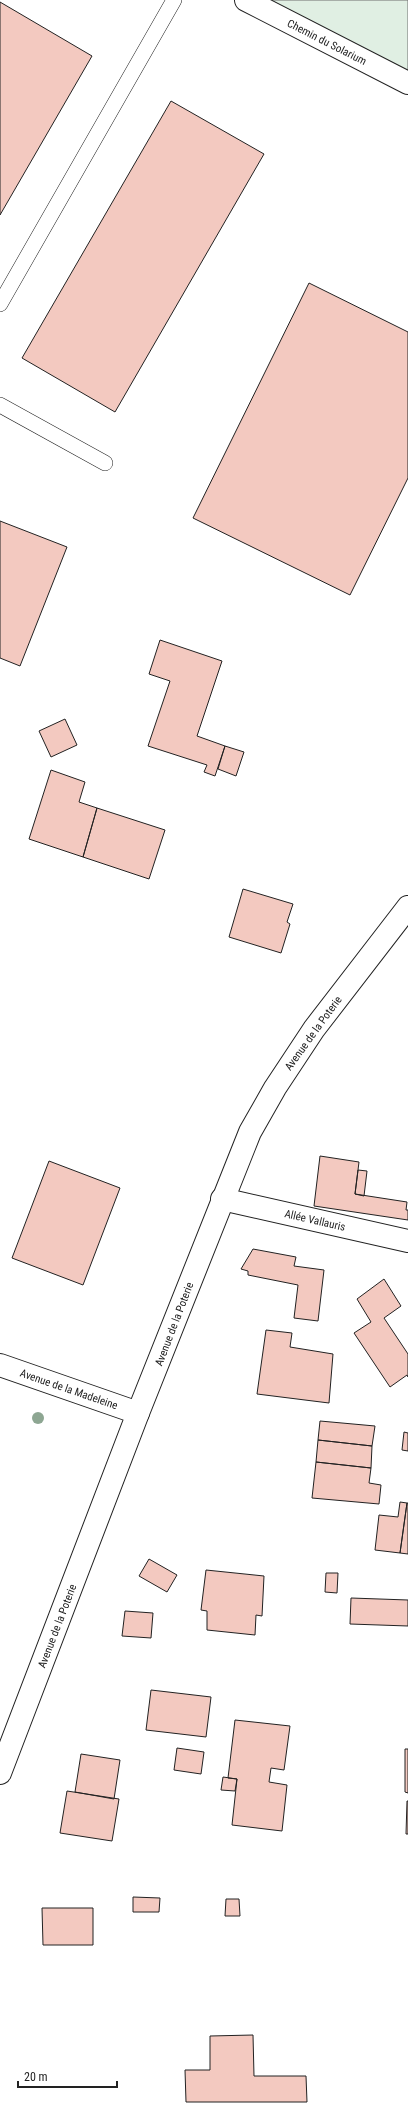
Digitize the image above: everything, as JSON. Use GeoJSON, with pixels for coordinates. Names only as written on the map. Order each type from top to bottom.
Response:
{"type":"FeatureCollection","features":[{"type":"Feature","properties":{"kind":"street","name":"Chemin du Solarium"},"geometry":{"type":"LineString","coordinates":[[246,0],[408,83]]}},
{"type":"Feature","properties":{"kind":"street","name":"Avenue de la Poterie"},"geometry":{"type":"LineString","coordinates":[[0,1773],[138,1414],[222,1199],[250,1132],[279,1082],[314,1029],[408,907]]}},
{"type":"Feature","properties":{"kind":"street","name":"Allée Vallauris"},"geometry":{"type":"LineString","coordinates":[[222,1199],[408,1241]]}},
{"type":"Feature","properties":{"kind":"street","name":"Avenue de la Madeleine"},"geometry":{"type":"LineString","coordinates":[[0,1365],[138,1414]]}},
{"type":"Feature","properties":{"kind":"lane"},"geometry":{"type":"LineString","coordinates":[[0,304],[174,0]]}},
{"type":"Feature","properties":{"kind":"lane"},"geometry":{"type":"LineString","coordinates":[[0,405],[105,463]]}},
{"type":"Feature","properties":{"kind":"green space"},"geometry":{"type":"Polygon","coordinates":[[[246,0],[408,0],[408,83],[246,0]]]}},
{"type":"Feature","properties":{"kind":"building"},"geometry":{"type":"Polygon","coordinates":[[[0,2],[92,56],[0,215],[0,2]]]}},
{"type":"Feature","properties":{"kind":"building"},"geometry":{"type":"Polygon","coordinates":[[[171,101],[264,154],[115,412],[22,358],[171,101]]]}},
{"type":"Feature","properties":{"kind":"building"},"geometry":{"type":"Polygon","coordinates":[[[309,283],[408,332],[408,478],[350,595],[193,518],[309,283]]]}},
{"type":"Feature","properties":{"kind":"building"},"geometry":{"type":"Polygon","coordinates":[[[0,521],[67,547],[20,666],[0,658],[0,521]]]}},
{"type":"Feature","properties":{"kind":"building"},"geometry":{"type":"Polygon","coordinates":[[[160,640],[222,661],[197,736],[225,746],[215,776],[204,772],[207,765],[148,746],[170,681],[149,674],[160,640]]]}},
{"type":"Feature","properties":{"kind":"building"},"geometry":{"type":"Polygon","coordinates":[[[65,719],[77,745],[51,757],[39,731],[65,719]]]}},
{"type":"Feature","properties":{"kind":"building"},"geometry":{"type":"Polygon","coordinates":[[[225,746],[244,752],[236,776],[218,769],[225,746]]]}},
{"type":"Feature","properties":{"kind":"building"},"geometry":{"type":"Polygon","coordinates":[[[51,770],[85,782],[79,802],[97,808],[83,857],[29,839],[51,770]]]}},
{"type":"Feature","properties":{"kind":"building"},"geometry":{"type":"Polygon","coordinates":[[[97,808],[165,830],[149,879],[83,857],[97,808]]]}},
{"type":"Feature","properties":{"kind":"building"},"geometry":{"type":"Polygon","coordinates":[[[243,889],[293,904],[287,922],[290,924],[281,953],[229,937],[243,889]]]}},
{"type":"Feature","properties":{"kind":"building"},"geometry":{"type":"Polygon","coordinates":[[[320,1156],[359,1162],[355,1194],[407,1202],[406,1210],[408,1210],[408,1220],[314,1206],[320,1156]]]}},
{"type":"Feature","properties":{"kind":"building"},"geometry":{"type":"Polygon","coordinates":[[[49,1161],[120,1188],[83,1285],[12,1258],[49,1161]]]}},
{"type":"Feature","properties":{"kind":"building"},"geometry":{"type":"Polygon","coordinates":[[[358,1170],[367,1171],[364,1196],[355,1194],[358,1170]]]}},
{"type":"Feature","properties":{"kind":"building"},"geometry":{"type":"Polygon","coordinates":[[[253,1249],[296,1257],[294,1266],[324,1270],[318,1321],[294,1318],[298,1285],[248,1275],[248,1271],[241,1269],[253,1249]]]}},
{"type":"Feature","properties":{"kind":"building"},"geometry":{"type":"Polygon","coordinates":[[[384,1279],[401,1306],[384,1318],[408,1354],[408,1377],[407,1375],[390,1387],[354,1333],[371,1322],[357,1299],[384,1279]]]}},
{"type":"Feature","properties":{"kind":"building"},"geometry":{"type":"Polygon","coordinates":[[[266,1330],[292,1333],[290,1347],[333,1354],[329,1403],[257,1394],[266,1330]]]}},
{"type":"Feature","properties":{"kind":"building"},"geometry":{"type":"Polygon","coordinates":[[[320,1421],[375,1426],[372,1446],[318,1440],[320,1421]]]}},
{"type":"Feature","properties":{"kind":"building"},"geometry":{"type":"Polygon","coordinates":[[[404,1432],[408,1433],[408,1451],[402,1450],[404,1432]]]}},
{"type":"Feature","properties":{"kind":"building"},"geometry":{"type":"Polygon","coordinates":[[[318,1440],[372,1446],[371,1468],[316,1462],[318,1440]]]}},
{"type":"Feature","properties":{"kind":"building"},"geometry":{"type":"Polygon","coordinates":[[[316,1462],[371,1468],[369,1483],[381,1485],[379,1504],[312,1498],[316,1462]]]}},
{"type":"Feature","properties":{"kind":"building"},"geometry":{"type":"Polygon","coordinates":[[[400,1502],[407,1503],[400,1553],[375,1550],[379,1515],[398,1517],[400,1502]]]}},
{"type":"Feature","properties":{"kind":"building"},"geometry":{"type":"Polygon","coordinates":[[[408,1503],[408,1554],[400,1553],[408,1503]]]}},
{"type":"Feature","properties":{"kind":"building"},"geometry":{"type":"Polygon","coordinates":[[[149,1559],[177,1575],[167,1592],[139,1576],[149,1559]]]}},
{"type":"Feature","properties":{"kind":"building"},"geometry":{"type":"Polygon","coordinates":[[[206,1570],[264,1576],[262,1616],[256,1615],[255,1635],[207,1630],[207,1611],[201,1610],[206,1570]]]}},
{"type":"Feature","properties":{"kind":"building"},"geometry":{"type":"Polygon","coordinates":[[[326,1573],[338,1573],[337,1593],[325,1592],[326,1573]]]}},
{"type":"Feature","properties":{"kind":"building"},"geometry":{"type":"Polygon","coordinates":[[[351,1598],[408,1600],[408,1626],[350,1624],[351,1598]]]}},
{"type":"Feature","properties":{"kind":"building"},"geometry":{"type":"Polygon","coordinates":[[[125,1611],[153,1613],[151,1638],[122,1636],[125,1611]]]}},
{"type":"Feature","properties":{"kind":"building"},"geometry":{"type":"Polygon","coordinates":[[[151,1690],[211,1697],[206,1737],[146,1730],[151,1690]]]}},
{"type":"Feature","properties":{"kind":"building"},"geometry":{"type":"Polygon","coordinates":[[[235,1720],[290,1726],[284,1770],[271,1768],[269,1782],[287,1785],[282,1831],[232,1825],[237,1779],[228,1778],[235,1720]]]}},
{"type":"Feature","properties":{"kind":"building"},"geometry":{"type":"Polygon","coordinates":[[[177,1748],[204,1752],[201,1774],[174,1770],[177,1748]]]}},
{"type":"Feature","properties":{"kind":"building"},"geometry":{"type":"Polygon","coordinates":[[[405,1749],[408,1749],[408,1793],[405,1792],[405,1749]]]}},
{"type":"Feature","properties":{"kind":"building"},"geometry":{"type":"Polygon","coordinates":[[[81,1754],[120,1760],[114,1799],[75,1792],[81,1754]]]}},
{"type":"Feature","properties":{"kind":"building"},"geometry":{"type":"Polygon","coordinates":[[[223,1777],[237,1779],[235,1791],[221,1790],[223,1777]]]}},
{"type":"Feature","properties":{"kind":"building"},"geometry":{"type":"Polygon","coordinates":[[[67,1791],[119,1799],[112,1841],[60,1833],[67,1791]]]}},
{"type":"Feature","properties":{"kind":"building"},"geometry":{"type":"Polygon","coordinates":[[[407,1801],[408,1834],[406,1834],[407,1801]]]}},
{"type":"Feature","properties":{"kind":"building"},"geometry":{"type":"Polygon","coordinates":[[[133,1897],[160,1898],[159,1912],[133,1912],[133,1897]]]}},
{"type":"Feature","properties":{"kind":"building"},"geometry":{"type":"Polygon","coordinates":[[[226,1899],[239,1899],[240,1916],[225,1916],[226,1899]]]}},
{"type":"Feature","properties":{"kind":"building"},"geometry":{"type":"Polygon","coordinates":[[[42,1908],[93,1908],[93,1945],[43,1945],[42,1908]]]}},
{"type":"Feature","properties":{"kind":"building"},"geometry":{"type":"Polygon","coordinates":[[[253,2035],[254,2076],[306,2076],[307,2102],[186,2102],[185,2070],[210,2070],[210,2036],[253,2035]]]}}]}
